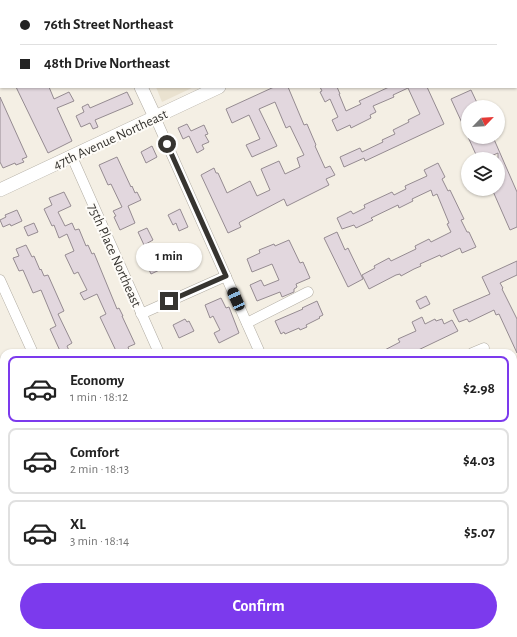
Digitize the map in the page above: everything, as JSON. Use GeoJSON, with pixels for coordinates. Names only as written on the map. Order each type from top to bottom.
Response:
{"type":"FeatureCollection","features":[{"type":"Feature","properties":{"kind":"street"},"geometry":{"type":"LineString","coordinates":[[142,88],[258,349]]}},
{"type":"Feature","properties":{"kind":"street","name":"47th Avenue Northeast"},"geometry":{"type":"LineString","coordinates":[[0,190],[217,88]]}},
{"type":"Feature","properties":{"kind":"street","name":"75th Place Northeast"},"geometry":{"type":"LineString","coordinates":[[72,157],[157,349]]}},
{"type":"Feature","properties":{"kind":"street"},"geometry":{"type":"LineString","coordinates":[[141,314],[226,276]]}},
{"type":"Feature","properties":{"kind":"street"},"geometry":{"type":"LineString","coordinates":[[0,280],[31,349]]}},
{"type":"Feature","properties":{"kind":"street"},"geometry":{"type":"LineString","coordinates":[[247,323],[308,292]]}},
{"type":"Feature","properties":{"kind":"shaded area"},"geometry":{"type":"Polygon","coordinates":[[[156,88],[192,88],[162,102],[156,88]]]}},
{"type":"Feature","properties":{"kind":"building"},"geometry":{"type":"Polygon","coordinates":[[[16,88],[49,88],[54,99],[69,92],[74,101],[57,108],[72,141],[48,153],[16,88]]]}},
{"type":"Feature","properties":{"kind":"building"},"geometry":{"type":"Polygon","coordinates":[[[272,88],[288,88],[304,125],[307,124],[325,168],[330,166],[335,175],[326,179],[329,185],[287,206],[284,199],[240,222],[241,227],[228,233],[201,175],[214,168],[216,173],[218,173],[227,193],[250,181],[257,196],[270,190],[261,169],[279,161],[285,174],[300,167],[297,158],[304,155],[290,126],[286,128],[275,102],[259,109],[277,146],[252,157],[246,145],[260,139],[249,115],[232,123],[226,109],[272,88]]]}},
{"type":"Feature","properties":{"kind":"building"},"geometry":{"type":"Polygon","coordinates":[[[320,88],[337,88],[346,111],[361,104],[359,101],[387,88],[408,88],[393,95],[394,97],[373,106],[376,112],[370,115],[371,118],[351,128],[350,125],[337,131],[332,120],[338,117],[330,99],[325,102],[320,92],[322,91],[320,88]]]}},
{"type":"Feature","properties":{"kind":"building"},"geometry":{"type":"Polygon","coordinates":[[[408,88],[427,88],[444,124],[365,161],[364,158],[344,167],[340,157],[360,148],[362,152],[383,142],[382,140],[395,134],[393,130],[409,122],[408,120],[420,114],[408,88]]]}},
{"type":"Feature","properties":{"kind":"building"},"geometry":{"type":"Polygon","coordinates":[[[471,90],[476,100],[461,100],[461,121],[451,99],[471,90]]]}},
{"type":"Feature","properties":{"kind":"building"},"geometry":{"type":"Polygon","coordinates":[[[127,92],[133,104],[95,120],[98,127],[93,129],[90,123],[81,127],[76,116],[84,112],[82,107],[88,104],[90,108],[127,92]]]}},
{"type":"Feature","properties":{"kind":"building"},"geometry":{"type":"Polygon","coordinates":[[[0,97],[27,157],[22,159],[24,162],[16,165],[15,163],[3,168],[0,162],[0,97]]]}},
{"type":"Feature","properties":{"kind":"building"},"geometry":{"type":"Polygon","coordinates":[[[187,124],[191,131],[204,125],[208,134],[205,135],[209,142],[202,145],[204,149],[197,153],[189,136],[183,139],[178,128],[187,124]]]}},
{"type":"Feature","properties":{"kind":"building"},"geometry":{"type":"Polygon","coordinates":[[[471,144],[496,144],[500,152],[475,152],[471,144]]]}},
{"type":"Feature","properties":{"kind":"building"},"geometry":{"type":"Polygon","coordinates":[[[152,146],[157,157],[146,163],[141,152],[152,146]]]}},
{"type":"Feature","properties":{"kind":"building"},"geometry":{"type":"Polygon","coordinates":[[[117,157],[131,187],[132,186],[135,193],[137,192],[141,200],[128,206],[135,223],[120,230],[113,211],[122,207],[111,184],[108,185],[99,165],[117,157]]]}},
{"type":"Feature","properties":{"kind":"building"},"geometry":{"type":"Polygon","coordinates":[[[438,163],[445,177],[442,179],[448,191],[450,190],[464,219],[461,220],[476,247],[462,253],[460,248],[441,257],[440,255],[420,264],[421,266],[401,276],[400,274],[396,275],[369,289],[362,275],[375,268],[374,266],[389,258],[391,261],[416,249],[415,246],[429,239],[431,242],[451,232],[447,224],[449,223],[437,194],[433,196],[431,190],[412,199],[413,201],[399,208],[398,205],[371,218],[373,220],[356,228],[354,225],[342,229],[337,218],[351,211],[353,214],[365,208],[364,205],[392,192],[394,195],[406,189],[405,186],[427,176],[424,170],[438,163]]]}},
{"type":"Feature","properties":{"kind":"building"},"geometry":{"type":"Polygon","coordinates":[[[505,164],[517,192],[517,227],[510,230],[495,196],[505,196],[505,164]]]}},
{"type":"Feature","properties":{"kind":"building"},"geometry":{"type":"Polygon","coordinates":[[[64,192],[71,206],[58,212],[65,226],[72,223],[75,230],[79,229],[86,246],[88,245],[92,254],[94,253],[117,309],[119,308],[135,344],[128,347],[129,349],[115,349],[100,317],[106,314],[97,294],[84,300],[80,293],[87,290],[78,272],[74,274],[65,255],[74,251],[67,234],[59,238],[54,225],[52,226],[44,209],[52,205],[49,198],[64,192]]]}},
{"type":"Feature","properties":{"kind":"building"},"geometry":{"type":"Polygon","coordinates":[[[180,209],[188,227],[179,231],[176,223],[173,225],[168,215],[180,209]]]}},
{"type":"Feature","properties":{"kind":"building"},"geometry":{"type":"Polygon","coordinates":[[[17,210],[22,221],[11,226],[10,224],[3,227],[0,220],[6,217],[5,215],[17,210]]]}},
{"type":"Feature","properties":{"kind":"building"},"geometry":{"type":"Polygon","coordinates":[[[34,223],[38,232],[28,236],[24,227],[34,223]]]}},
{"type":"Feature","properties":{"kind":"building"},"geometry":{"type":"Polygon","coordinates":[[[147,228],[153,240],[144,245],[138,232],[147,228]]]}},
{"type":"Feature","properties":{"kind":"building"},"geometry":{"type":"Polygon","coordinates":[[[337,232],[345,250],[348,248],[363,279],[348,287],[324,238],[337,232]]]}},
{"type":"Feature","properties":{"kind":"building"},"geometry":{"type":"Polygon","coordinates":[[[289,240],[300,263],[303,262],[310,278],[296,284],[297,287],[294,289],[294,292],[282,297],[280,292],[257,301],[250,285],[261,280],[264,286],[279,280],[272,264],[252,272],[247,259],[260,253],[259,250],[274,244],[275,246],[289,240]]]}},
{"type":"Feature","properties":{"kind":"building"},"geometry":{"type":"Polygon","coordinates":[[[26,245],[32,257],[34,256],[44,276],[48,275],[64,311],[58,314],[72,343],[67,346],[68,349],[59,349],[50,329],[56,326],[41,290],[33,293],[23,270],[19,271],[13,258],[19,256],[16,249],[26,245]]]}},
{"type":"Feature","properties":{"kind":"building"},"geometry":{"type":"Polygon","coordinates":[[[174,248],[176,254],[188,248],[195,263],[180,269],[179,266],[176,268],[174,263],[151,274],[145,261],[174,248]]]}},
{"type":"Feature","properties":{"kind":"building"},"geometry":{"type":"Polygon","coordinates":[[[517,261],[517,275],[500,283],[517,319],[517,349],[515,349],[499,314],[496,315],[494,310],[469,322],[467,319],[459,322],[453,310],[490,294],[482,277],[517,261]]]}},
{"type":"Feature","properties":{"kind":"building"},"geometry":{"type":"Polygon","coordinates":[[[426,296],[430,304],[420,309],[416,301],[426,296]]]}},
{"type":"Feature","properties":{"kind":"building"},"geometry":{"type":"Polygon","coordinates":[[[221,298],[226,308],[229,307],[239,333],[219,343],[214,333],[220,330],[213,316],[210,318],[205,305],[221,298]]]}},
{"type":"Feature","properties":{"kind":"building"},"geometry":{"type":"Polygon","coordinates":[[[317,301],[323,315],[319,317],[320,318],[306,325],[307,327],[300,330],[299,328],[285,334],[284,332],[281,334],[275,321],[303,309],[302,308],[317,301]]]}},
{"type":"Feature","properties":{"kind":"building"},"geometry":{"type":"Polygon","coordinates":[[[422,317],[425,324],[435,319],[436,321],[442,319],[444,324],[452,320],[458,331],[420,349],[387,349],[400,342],[398,339],[416,331],[412,322],[422,317]]]}},
{"type":"Feature","properties":{"kind":"building"},"geometry":{"type":"Polygon","coordinates":[[[185,319],[187,322],[189,321],[194,331],[179,338],[173,325],[185,319]]]}},
{"type":"Feature","properties":{"kind":"route"},"geometry":{"type":"LineString","coordinates":[[167,144],[226,276],[169,301]]}}]}
